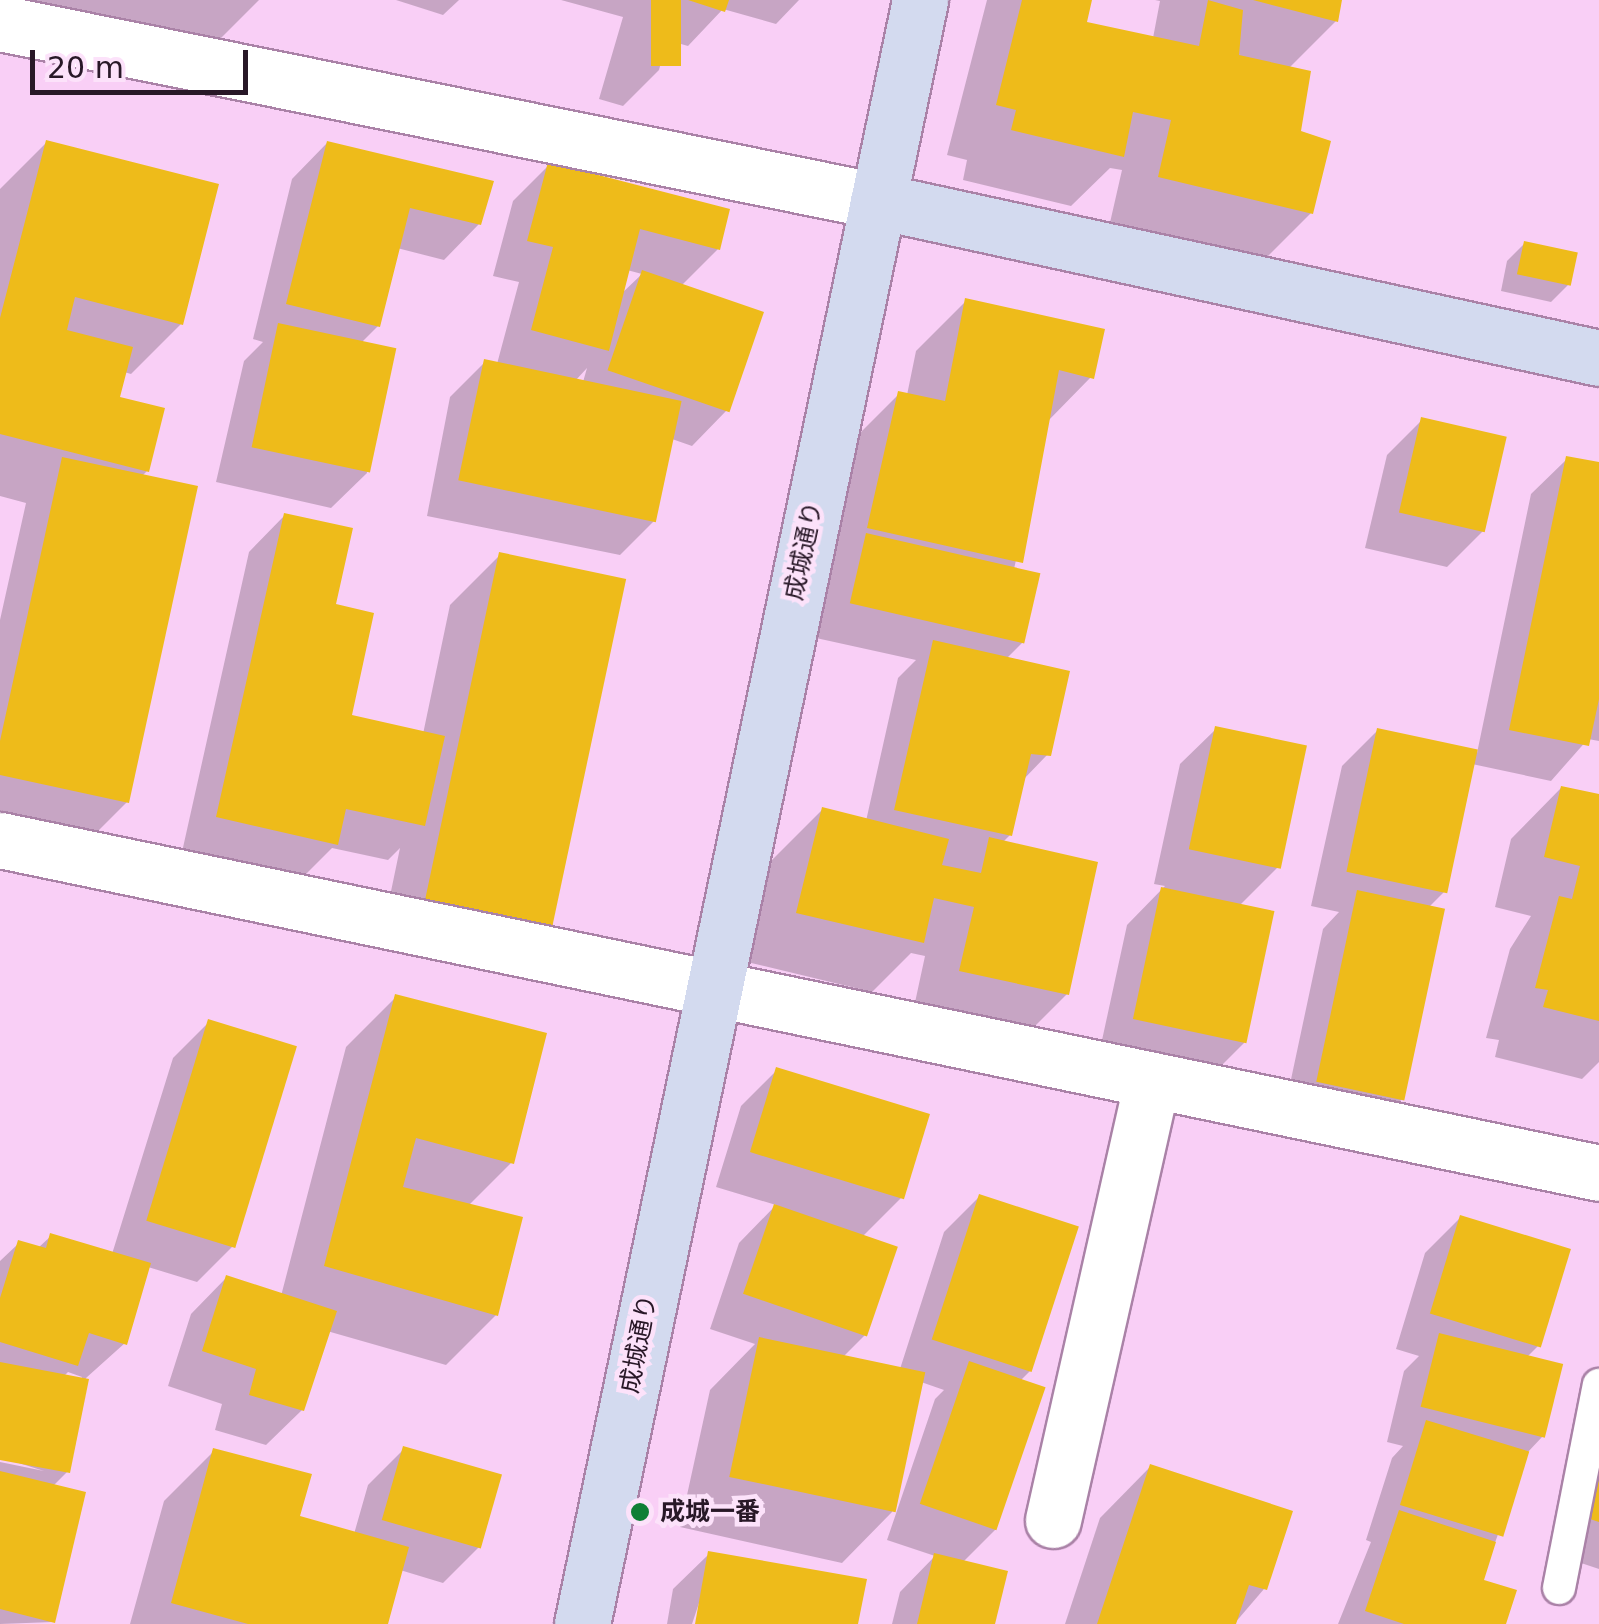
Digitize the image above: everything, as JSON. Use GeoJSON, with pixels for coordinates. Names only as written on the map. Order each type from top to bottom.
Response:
{"type":"FeatureCollection","features":[{"type":"Feature","properties":{"kind":"street","name":"成城通り"},"geometry":{"type":"LineString","coordinates":[[582,1624],[711,987],[920,0]]}},
{"type":"Feature","properties":{"kind":"street"},"geometry":{"type":"LineString","coordinates":[[0,23],[878,202],[1599,358]]}},
{"type":"Feature","properties":{"kind":"street"},"geometry":{"type":"LineString","coordinates":[[0,840],[1599,1173]]}},
{"type":"Feature","properties":{"kind":"street"},"geometry":{"type":"LineString","coordinates":[[1054,1520],[1152,1080]]}},
{"type":"Feature","properties":{"kind":"lane"},"geometry":{"type":"LineString","coordinates":[[1559,1588],[1599,1386]]}},
{"type":"Feature","properties":{"kind":"building"},"geometry":{"type":"Polygon","coordinates":[[[651,0],[681,0],[681,66],[651,66],[651,0]]]}},
{"type":"Feature","properties":{"kind":"building"},"geometry":{"type":"Polygon","coordinates":[[[688,0],[729,0],[725,12],[688,0]]]}},
{"type":"Feature","properties":{"kind":"building"},"geometry":{"type":"Polygon","coordinates":[[[1022,0],[1092,0],[1087,22],[1199,46],[1208,0],[1243,10],[1239,55],[1311,71],[1301,131],[1331,141],[1313,214],[1158,177],[1171,120],[1133,112],[1124,157],[1011,130],[1016,110],[996,105],[1022,0]]]}},
{"type":"Feature","properties":{"kind":"building"},"geometry":{"type":"Polygon","coordinates":[[[1253,0],[1342,0],[1338,22],[1253,0]]]}},
{"type":"Feature","properties":{"kind":"building"},"geometry":{"type":"Polygon","coordinates":[[[46,140],[219,184],[183,325],[75,297],[67,330],[133,347],[120,397],[165,408],[149,472],[0,434],[0,318],[46,140]]]}},
{"type":"Feature","properties":{"kind":"building"},"geometry":{"type":"Polygon","coordinates":[[[327,141],[494,181],[481,225],[410,208],[380,327],[286,304],[327,141]]]}},
{"type":"Feature","properties":{"kind":"building"},"geometry":{"type":"Polygon","coordinates":[[[548,162],[730,209],[720,250],[640,229],[609,351],[531,330],[553,247],[527,241],[548,162]]]}},
{"type":"Feature","properties":{"kind":"building"},"geometry":{"type":"Polygon","coordinates":[[[1524,241],[1578,252],[1571,286],[1517,274],[1524,241]]]}},
{"type":"Feature","properties":{"kind":"building"},"geometry":{"type":"Polygon","coordinates":[[[642,270],[764,312],[729,412],[607,370],[642,270]]]}},
{"type":"Feature","properties":{"kind":"building"},"geometry":{"type":"Polygon","coordinates":[[[965,298],[1105,329],[1094,379],[1059,370],[1023,563],[867,528],[898,391],[945,401],[965,298]]]}},
{"type":"Feature","properties":{"kind":"building"},"geometry":{"type":"Polygon","coordinates":[[[278,323],[396,348],[370,472],[252,447],[278,323]]]}},
{"type":"Feature","properties":{"kind":"building"},"geometry":{"type":"Polygon","coordinates":[[[484,359],[682,401],[656,522],[458,480],[484,359]]]}},
{"type":"Feature","properties":{"kind":"building"},"geometry":{"type":"Polygon","coordinates":[[[1421,417],[1507,437],[1485,532],[1399,512],[1421,417]]]}},
{"type":"Feature","properties":{"kind":"building"},"geometry":{"type":"Polygon","coordinates":[[[1566,456],[1599,462],[1599,699],[1589,746],[1509,730],[1566,456]]]}},
{"type":"Feature","properties":{"kind":"building"},"geometry":{"type":"Polygon","coordinates":[[[62,457],[198,486],[129,803],[0,775],[0,741],[62,457]]]}},
{"type":"Feature","properties":{"kind":"building"},"geometry":{"type":"Polygon","coordinates":[[[284,513],[353,528],[336,604],[374,613],[352,715],[445,736],[425,826],[346,809],[338,845],[216,817],[284,513]]]}},
{"type":"Feature","properties":{"kind":"building"},"geometry":{"type":"Polygon","coordinates":[[[866,533],[1040,573],[1024,643],[850,603],[866,533]]]}},
{"type":"Feature","properties":{"kind":"building"},"geometry":{"type":"Polygon","coordinates":[[[499,552],[626,579],[552,926],[425,899],[499,552]]]}},
{"type":"Feature","properties":{"kind":"building"},"geometry":{"type":"Polygon","coordinates":[[[933,640],[1070,671],[1051,756],[1031,754],[1012,836],[894,810],[933,640]]]}},
{"type":"Feature","properties":{"kind":"building"},"geometry":{"type":"Polygon","coordinates":[[[1215,726],[1307,746],[1281,869],[1189,849],[1215,726]]]}},
{"type":"Feature","properties":{"kind":"building"},"geometry":{"type":"Polygon","coordinates":[[[1377,728],[1478,749],[1447,893],[1346,872],[1377,728]]]}},
{"type":"Feature","properties":{"kind":"building"},"geometry":{"type":"Polygon","coordinates":[[[1561,786],[1599,794],[1599,1021],[1543,1007],[1548,990],[1535,988],[1559,896],[1572,899],[1580,866],[1544,857],[1561,786]]]}},
{"type":"Feature","properties":{"kind":"building"},"geometry":{"type":"Polygon","coordinates":[[[822,807],[949,839],[942,865],[981,873],[989,837],[1098,862],[1069,995],[959,971],[974,907],[934,898],[924,943],[796,913],[822,807]]]}},
{"type":"Feature","properties":{"kind":"building"},"geometry":{"type":"Polygon","coordinates":[[[1161,887],[1274,911],[1246,1043],[1133,1019],[1161,887]]]}},
{"type":"Feature","properties":{"kind":"building"},"geometry":{"type":"Polygon","coordinates":[[[1357,890],[1445,909],[1404,1100],[1316,1082],[1357,890]]]}},
{"type":"Feature","properties":{"kind":"building"},"geometry":{"type":"Polygon","coordinates":[[[395,994],[547,1033],[514,1164],[416,1138],[403,1187],[523,1217],[498,1316],[324,1266],[395,994]]]}},
{"type":"Feature","properties":{"kind":"building"},"geometry":{"type":"Polygon","coordinates":[[[208,1019],[297,1046],[235,1248],[146,1221],[208,1019]]]}},
{"type":"Feature","properties":{"kind":"building"},"geometry":{"type":"Polygon","coordinates":[[[776,1067],[930,1114],[904,1199],[750,1152],[776,1067]]]}},
{"type":"Feature","properties":{"kind":"building"},"geometry":{"type":"Polygon","coordinates":[[[979,1194],[1079,1226],[1032,1372],[932,1340],[979,1194]]]}},
{"type":"Feature","properties":{"kind":"building"},"geometry":{"type":"Polygon","coordinates":[[[774,1204],[898,1247],[867,1336],[743,1294],[774,1204]]]}},
{"type":"Feature","properties":{"kind":"building"},"geometry":{"type":"Polygon","coordinates":[[[1460,1215],[1571,1249],[1541,1347],[1430,1313],[1460,1215]]]}},
{"type":"Feature","properties":{"kind":"building"},"geometry":{"type":"Polygon","coordinates":[[[50,1233],[151,1263],[127,1345],[89,1333],[78,1366],[0,1342],[0,1298],[18,1240],[46,1248],[50,1233]]]}},
{"type":"Feature","properties":{"kind":"building"},"geometry":{"type":"Polygon","coordinates":[[[226,1275],[337,1311],[304,1411],[249,1395],[256,1369],[202,1351],[226,1275]]]}},
{"type":"Feature","properties":{"kind":"building"},"geometry":{"type":"Polygon","coordinates":[[[1439,1333],[1563,1364],[1545,1438],[1421,1407],[1439,1333]]]}},
{"type":"Feature","properties":{"kind":"building"},"geometry":{"type":"Polygon","coordinates":[[[759,1337],[925,1372],[896,1512],[729,1477],[759,1337]]]}},
{"type":"Feature","properties":{"kind":"building"},"geometry":{"type":"Polygon","coordinates":[[[969,1361],[1046,1387],[996,1530],[920,1504],[969,1361]]]}},
{"type":"Feature","properties":{"kind":"building"},"geometry":{"type":"Polygon","coordinates":[[[0,1362],[89,1379],[70,1473],[0,1460],[0,1362]]]}},
{"type":"Feature","properties":{"kind":"building"},"geometry":{"type":"Polygon","coordinates":[[[1426,1420],[1529,1452],[1503,1537],[1400,1505],[1426,1420]]]}},
{"type":"Feature","properties":{"kind":"building"},"geometry":{"type":"Polygon","coordinates":[[[403,1446],[502,1474],[481,1548],[382,1520],[403,1446]]]}},
{"type":"Feature","properties":{"kind":"building"},"geometry":{"type":"Polygon","coordinates":[[[213,1448],[312,1474],[300,1516],[409,1547],[388,1624],[248,1624],[171,1603],[213,1448]]]}},
{"type":"Feature","properties":{"kind":"building"},"geometry":{"type":"Polygon","coordinates":[[[1150,1464],[1293,1511],[1267,1590],[1249,1585],[1236,1624],[1097,1624],[1150,1464]]]}},
{"type":"Feature","properties":{"kind":"building"},"geometry":{"type":"Polygon","coordinates":[[[0,1471],[86,1492],[55,1623],[0,1609],[0,1471]]]}},
{"type":"Feature","properties":{"kind":"building"},"geometry":{"type":"Polygon","coordinates":[[[1599,1476],[1599,1522],[1584,1517],[1599,1476]]]}},
{"type":"Feature","properties":{"kind":"building"},"geometry":{"type":"Polygon","coordinates":[[[1399,1510],[1496,1542],[1484,1580],[1517,1590],[1506,1624],[1404,1624],[1365,1611],[1399,1510]]]}},
{"type":"Feature","properties":{"kind":"building"},"geometry":{"type":"Polygon","coordinates":[[[708,1551],[867,1579],[858,1624],[695,1624],[708,1551]]]}},
{"type":"Feature","properties":{"kind":"building"},"geometry":{"type":"Polygon","coordinates":[[[934,1553],[1008,1571],[995,1624],[917,1624],[934,1553]]]}},
{"type":"Feature","properties":{"kind":"place","name":"成城一番"},"geometry":{"type":"Point","coordinates":[640,1512]}}]}
